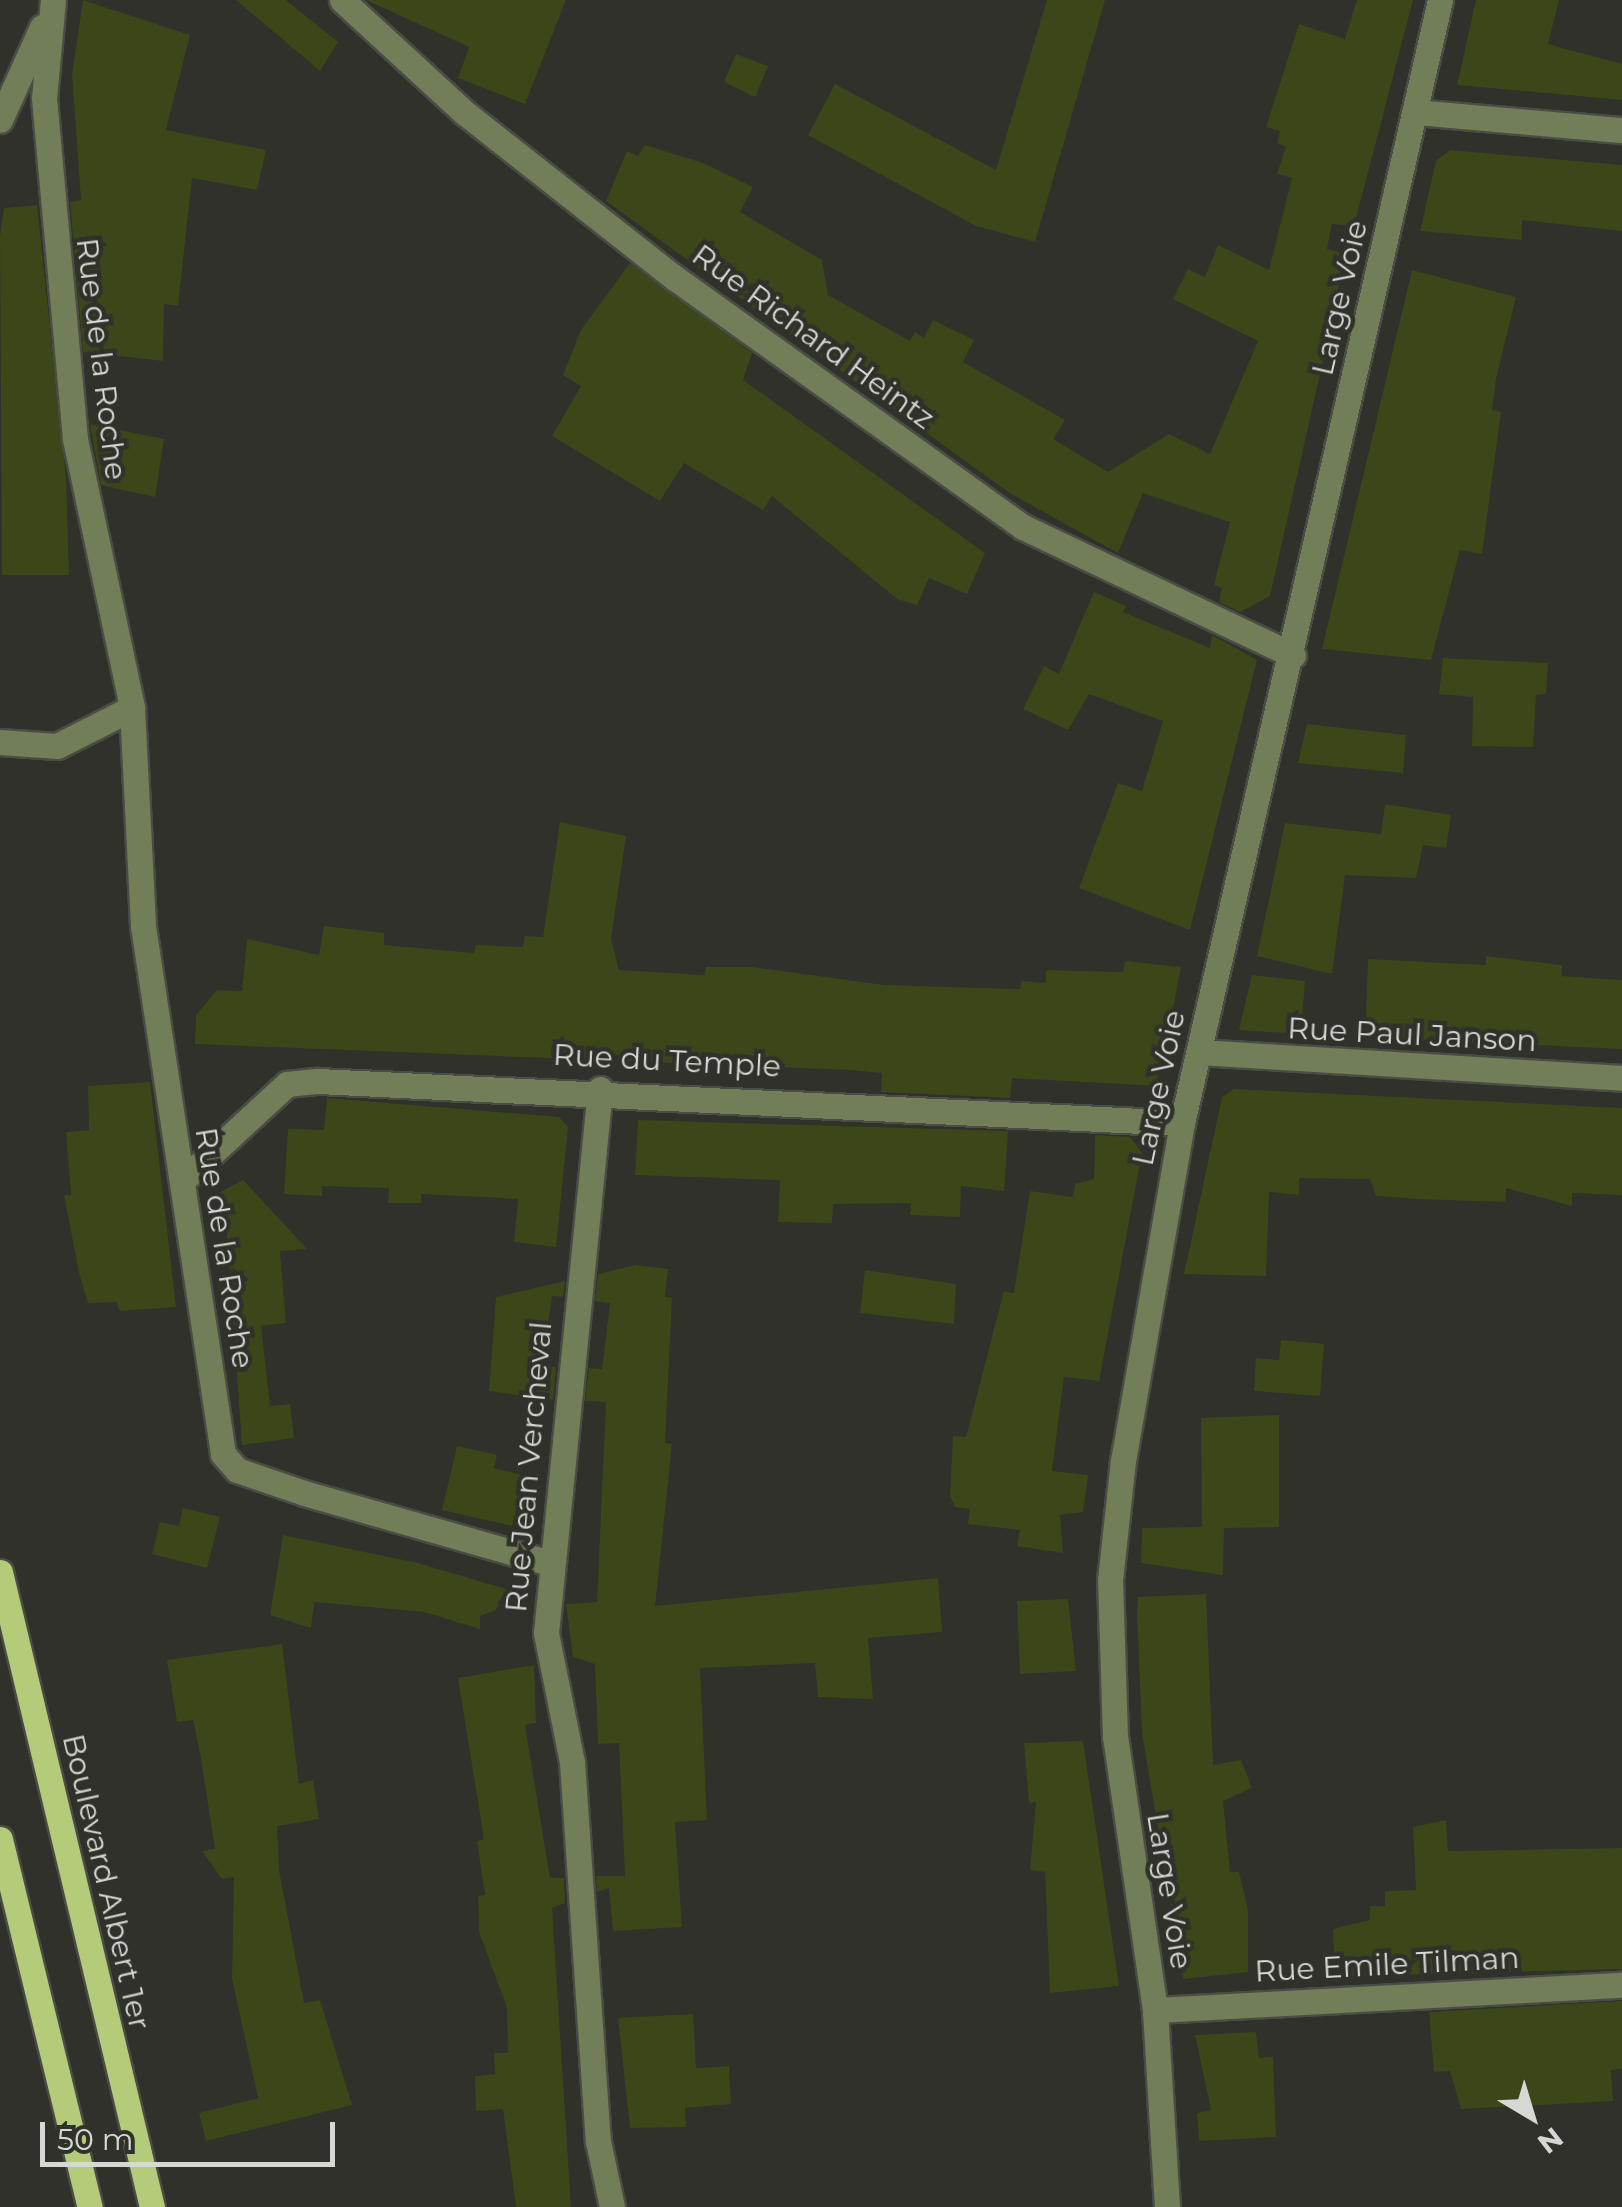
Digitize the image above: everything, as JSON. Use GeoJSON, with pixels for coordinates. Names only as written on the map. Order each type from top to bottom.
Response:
{"type":"FeatureCollection","features":[{"type":"Feature","properties":{"kind":"main road","name":"Boulevard Albert 1er"},"geometry":{"type":"LineString","coordinates":[[0,1572],[152,2207]]}},
{"type":"Feature","properties":{"kind":"main road"},"geometry":{"type":"LineString","coordinates":[[0,1839],[90,2207]]}},
{"type":"Feature","properties":{"kind":"street","name":"Rue Richard Heintz"},"geometry":{"type":"LineString","coordinates":[[342,0],[465,113],[675,278],[1023,527],[1293,655]]}},
{"type":"Feature","properties":{"kind":"street","name":"Large Voie"},"geometry":{"type":"LineString","coordinates":[[1174,2204],[1155,2010],[1115,1737],[1110,1580],[1182,1123],[1293,655],[1440,0]]}},
{"type":"Feature","properties":{"kind":"street","name":"Rue de la Roche"},"geometry":{"type":"LineString","coordinates":[[0,120],[51,7]]}},
{"type":"Feature","properties":{"kind":"street","name":"Rue de la Roche"},"geometry":{"type":"LineString","coordinates":[[51,7],[51,225],[75,439],[132,708],[143,926],[223,1454],[238,1470],[549,1562]]}},
{"type":"Feature","properties":{"kind":"street"},"geometry":{"type":"LineString","coordinates":[[1415,112],[1622,130]]}},
{"type":"Feature","properties":{"kind":"street"},"geometry":{"type":"LineString","coordinates":[[0,742],[57,746],[132,708]]}},
{"type":"Feature","properties":{"kind":"street","name":"Rue Paul Janson"},"geometry":{"type":"LineString","coordinates":[[1199,1052],[1622,1078]]}},
{"type":"Feature","properties":{"kind":"street","name":"Rue du Temple"},"geometry":{"type":"LineString","coordinates":[[184,1179],[287,1084],[600,1089],[1182,1123]]}},
{"type":"Feature","properties":{"kind":"street","name":"Rue Jean Vercheval"},"geometry":{"type":"LineString","coordinates":[[600,1089],[549,1562],[546,1633],[572,1762],[598,2141],[612,2207]]}},
{"type":"Feature","properties":{"kind":"street","name":"Rue Emile Tilman"},"geometry":{"type":"LineString","coordinates":[[1155,2010],[1622,1985]]}},
{"type":"Feature","properties":{"kind":"building"},"geometry":{"type":"Polygon","coordinates":[[[83,0],[190,35],[166,130],[266,150],[257,190],[192,178],[178,306],[164,304],[163,361],[83,352],[70,202],[81,200],[72,75],[83,0]]]}},
{"type":"Feature","properties":{"kind":"building"},"geometry":{"type":"Polygon","coordinates":[[[236,0],[286,0],[338,42],[320,71],[236,0]]]}},
{"type":"Feature","properties":{"kind":"building"},"geometry":{"type":"Polygon","coordinates":[[[366,0],[566,0],[525,104],[458,78],[469,47],[366,0]]]}},
{"type":"Feature","properties":{"kind":"building"},"geometry":{"type":"Polygon","coordinates":[[[1047,0],[1105,0],[1035,242],[976,226],[808,135],[835,84],[996,170],[1047,0]]]}},
{"type":"Feature","properties":{"kind":"building"},"geometry":{"type":"Polygon","coordinates":[[[1357,0],[1413,0],[1354,226],[1332,224],[1327,249],[1347,254],[1270,596],[1240,612],[1219,602],[1222,588],[1214,585],[1230,522],[1143,493],[1118,553],[1011,494],[606,201],[627,151],[638,156],[645,145],[703,163],[753,187],[740,212],[822,260],[828,295],[910,341],[915,332],[924,338],[933,320],[974,340],[963,362],[1065,420],[1053,439],[1108,472],[1169,434],[1210,454],[1258,341],[1173,299],[1188,269],[1205,277],[1218,245],[1269,270],[1292,178],[1277,174],[1286,147],[1277,143],[1280,131],[1266,127],[1299,24],[1345,39],[1357,0]]]}},
{"type":"Feature","properties":{"kind":"building"},"geometry":{"type":"Polygon","coordinates":[[[1476,0],[1559,0],[1548,44],[1622,64],[1622,100],[1457,85],[1476,0]]]}},
{"type":"Feature","properties":{"kind":"building"},"geometry":{"type":"Polygon","coordinates":[[[736,54],[768,66],[755,97],[724,82],[736,54]]]}},
{"type":"Feature","properties":{"kind":"building"},"geometry":{"type":"Polygon","coordinates":[[[1450,150],[1622,165],[1622,231],[1522,220],[1522,240],[1420,231],[1436,161],[1450,150]]]}},
{"type":"Feature","properties":{"kind":"building"},"geometry":{"type":"Polygon","coordinates":[[[37,205],[66,477],[69,575],[2,575],[0,236],[4,208],[37,205]]]}},
{"type":"Feature","properties":{"kind":"building"},"geometry":{"type":"Polygon","coordinates":[[[630,263],[752,353],[743,380],[985,553],[967,594],[929,578],[917,605],[897,599],[772,496],[763,510],[684,463],[660,501],[552,436],[581,386],[563,375],[581,330],[630,263]]]}},
{"type":"Feature","properties":{"kind":"building"},"geometry":{"type":"Polygon","coordinates":[[[1412,270],[1516,297],[1496,379],[1492,410],[1501,412],[1482,554],[1460,550],[1431,660],[1322,649],[1412,270]]]}},
{"type":"Feature","properties":{"kind":"building"},"geometry":{"type":"Polygon","coordinates":[[[90,424],[164,439],[155,497],[101,485],[90,424]]]}},
{"type":"Feature","properties":{"kind":"building"},"geometry":{"type":"Polygon","coordinates":[[[1094,592],[1126,606],[1123,612],[1210,648],[1212,635],[1257,660],[1190,930],[1079,888],[1118,783],[1142,791],[1163,721],[1089,694],[1068,730],[1023,709],[1044,666],[1059,674],[1094,592]]]}},
{"type":"Feature","properties":{"kind":"building"},"geometry":{"type":"Polygon","coordinates":[[[1443,658],[1548,663],[1546,694],[1536,695],[1533,747],[1472,746],[1473,697],[1439,694],[1443,658]]]}},
{"type":"Feature","properties":{"kind":"building"},"geometry":{"type":"Polygon","coordinates":[[[1307,724],[1406,735],[1403,773],[1298,763],[1307,724]]]}},
{"type":"Feature","properties":{"kind":"building"},"geometry":{"type":"Polygon","coordinates":[[[1385,804],[1451,815],[1446,848],[1423,845],[1416,878],[1345,875],[1332,974],[1257,956],[1285,823],[1381,834],[1385,804]]]}},
{"type":"Feature","properties":{"kind":"building"},"geometry":{"type":"Polygon","coordinates":[[[560,822],[626,836],[611,939],[619,970],[705,975],[706,967],[753,967],[884,985],[1020,989],[1021,981],[1046,983],[1046,970],[1123,972],[1125,961],[1181,967],[1158,1086],[1012,1078],[1010,1098],[881,1092],[882,1073],[850,1070],[195,1044],[196,1015],[217,990],[242,991],[247,939],[319,955],[324,926],[384,933],[384,945],[474,953],[476,945],[523,947],[525,936],[543,937],[560,822]]]}},
{"type":"Feature","properties":{"kind":"building"},"geometry":{"type":"Polygon","coordinates":[[[1486,956],[1562,965],[1562,976],[1622,980],[1622,1049],[1365,1037],[1368,959],[1486,965],[1486,956]]]}},
{"type":"Feature","properties":{"kind":"building"},"geometry":{"type":"Polygon","coordinates":[[[1252,975],[1305,981],[1301,1034],[1239,1030],[1252,975]]]}},
{"type":"Feature","properties":{"kind":"building"},"geometry":{"type":"Polygon","coordinates":[[[150,1082],[176,1307],[119,1311],[117,1302],[88,1303],[79,1273],[64,1195],[71,1195],[66,1132],[89,1130],[88,1086],[150,1082]]]}},
{"type":"Feature","properties":{"kind":"building"},"geometry":{"type":"Polygon","coordinates":[[[1234,1089],[1622,1108],[1622,1195],[1572,1193],[1572,1206],[1506,1188],[1506,1202],[1418,1199],[1376,1196],[1370,1179],[1299,1178],[1299,1195],[1269,1192],[1266,1276],[1184,1274],[1222,1097],[1234,1089]]]}},
{"type":"Feature","properties":{"kind":"building"},"geometry":{"type":"Polygon","coordinates":[[[327,1098],[559,1117],[568,1127],[556,1247],[514,1242],[518,1199],[421,1194],[421,1203],[388,1203],[389,1188],[322,1186],[322,1196],[284,1194],[288,1129],[324,1130],[327,1098]]]}},
{"type":"Feature","properties":{"kind":"building"},"geometry":{"type":"Polygon","coordinates":[[[638,1120],[1008,1131],[1004,1191],[961,1186],[960,1217],[910,1215],[911,1203],[833,1204],[832,1223],[778,1222],[780,1180],[635,1175],[638,1120]]]}},
{"type":"Feature","properties":{"kind":"building"},"geometry":{"type":"Polygon","coordinates":[[[1095,1135],[1130,1137],[1142,1153],[1099,1381],[1064,1377],[1052,1471],[1088,1475],[1083,1512],[1060,1515],[1063,1553],[1017,1546],[1020,1530],[968,1524],[970,1509],[955,1507],[950,1496],[953,1436],[966,1437],[1004,1291],[1014,1293],[1030,1191],[1073,1197],[1075,1184],[1094,1179],[1095,1135]]]}},
{"type":"Feature","properties":{"kind":"building"},"geometry":{"type":"Polygon","coordinates":[[[243,1180],[307,1249],[280,1251],[286,1323],[261,1326],[270,1406],[290,1404],[294,1438],[242,1445],[225,1208],[213,1196],[243,1180]]]}},
{"type":"Feature","properties":{"kind":"building"},"geometry":{"type":"Polygon","coordinates":[[[635,1265],[668,1269],[665,1297],[672,1298],[665,1443],[672,1444],[655,1606],[938,1578],[942,1632],[868,1638],[873,1699],[818,1697],[815,1663],[700,1668],[707,1820],[675,1822],[682,1927],[613,1931],[609,1888],[597,1892],[596,1876],[625,1876],[619,1743],[598,1744],[595,1664],[573,1657],[566,1604],[597,1602],[606,1402],[585,1401],[589,1368],[602,1369],[610,1303],[595,1301],[598,1274],[635,1265]]]}},
{"type":"Feature","properties":{"kind":"building"},"geometry":{"type":"Polygon","coordinates":[[[865,1270],[956,1284],[954,1324],[860,1313],[865,1270]]]}},
{"type":"Feature","properties":{"kind":"building"},"geometry":{"type":"Polygon","coordinates":[[[565,1281],[563,1297],[552,1296],[542,1366],[556,1367],[553,1400],[489,1391],[496,1297],[565,1281]]]}},
{"type":"Feature","properties":{"kind":"building"},"geometry":{"type":"Polygon","coordinates":[[[1281,1340],[1324,1344],[1320,1396],[1254,1391],[1256,1358],[1279,1360],[1281,1340]]]}},
{"type":"Feature","properties":{"kind":"building"},"geometry":{"type":"Polygon","coordinates":[[[1279,1415],[1279,1527],[1224,1528],[1223,1575],[1141,1563],[1142,1528],[1202,1527],[1201,1418],[1279,1415]]]}},
{"type":"Feature","properties":{"kind":"building"},"geometry":{"type":"Polygon","coordinates":[[[457,1446],[497,1455],[494,1468],[525,1476],[512,1526],[442,1510],[457,1446]]]}},
{"type":"Feature","properties":{"kind":"building"},"geometry":{"type":"Polygon","coordinates":[[[183,1508],[220,1517],[207,1568],[152,1554],[160,1522],[179,1526],[183,1508]]]}},
{"type":"Feature","properties":{"kind":"building"},"geometry":{"type":"Polygon","coordinates":[[[283,1535],[418,1563],[506,1589],[496,1610],[480,1616],[480,1629],[424,1612],[314,1602],[311,1628],[270,1615],[283,1535]]]}},
{"type":"Feature","properties":{"kind":"building"},"geometry":{"type":"Polygon","coordinates":[[[1206,1594],[1213,1765],[1241,1760],[1252,1788],[1223,1801],[1230,1872],[1239,1872],[1248,1910],[1248,1972],[1183,1979],[1142,1733],[1137,1611],[1138,1597],[1206,1594]]]}},
{"type":"Feature","properties":{"kind":"building"},"geometry":{"type":"Polygon","coordinates":[[[1068,1599],[1076,1671],[1020,1674],[1017,1601],[1068,1599]]]}},
{"type":"Feature","properties":{"kind":"building"},"geometry":{"type":"Polygon","coordinates":[[[282,1644],[299,1784],[313,1780],[319,1819],[277,1826],[279,1870],[304,2003],[320,2000],[352,2105],[206,2141],[199,2113],[258,2098],[232,1979],[234,1877],[222,1879],[202,1851],[215,1849],[201,1759],[193,1720],[177,1722],[167,1660],[282,1644]]]}},
{"type":"Feature","properties":{"kind":"building"},"geometry":{"type":"Polygon","coordinates":[[[534,1665],[536,1723],[525,1725],[550,1878],[564,1878],[565,1903],[552,1908],[571,2207],[516,2207],[503,2109],[476,2111],[475,2076],[495,2074],[494,2053],[508,2053],[507,2008],[479,1932],[478,1896],[485,1895],[477,1841],[484,1839],[458,1678],[534,1665]]]}},
{"type":"Feature","properties":{"kind":"building"},"geometry":{"type":"Polygon","coordinates":[[[1083,1741],[1119,1986],[1050,1993],[1045,1872],[1030,1870],[1036,1802],[1029,1803],[1024,1743],[1083,1741]]]}},
{"type":"Feature","properties":{"kind":"building"},"geometry":{"type":"Polygon","coordinates":[[[1446,1820],[1448,1851],[1622,1848],[1622,1969],[1350,1976],[1349,1958],[1334,1960],[1333,1929],[1370,1920],[1370,1906],[1385,1906],[1385,1891],[1416,1890],[1413,1827],[1446,1820]]]}},
{"type":"Feature","properties":{"kind":"building"},"geometry":{"type":"Polygon","coordinates":[[[1622,2001],[1622,2069],[1611,2070],[1613,2101],[1461,2109],[1450,2071],[1434,2072],[1429,2012],[1622,2001]]]}},
{"type":"Feature","properties":{"kind":"building"},"geometry":{"type":"Polygon","coordinates":[[[693,2014],[696,2068],[729,2066],[731,2104],[685,2108],[686,2127],[630,2128],[618,2018],[693,2014]]]}},
{"type":"Feature","properties":{"kind":"building"},"geometry":{"type":"Polygon","coordinates":[[[1256,2032],[1259,2058],[1273,2057],[1276,2137],[1199,2141],[1197,2113],[1211,2110],[1195,2035],[1256,2032]]]}}]}
